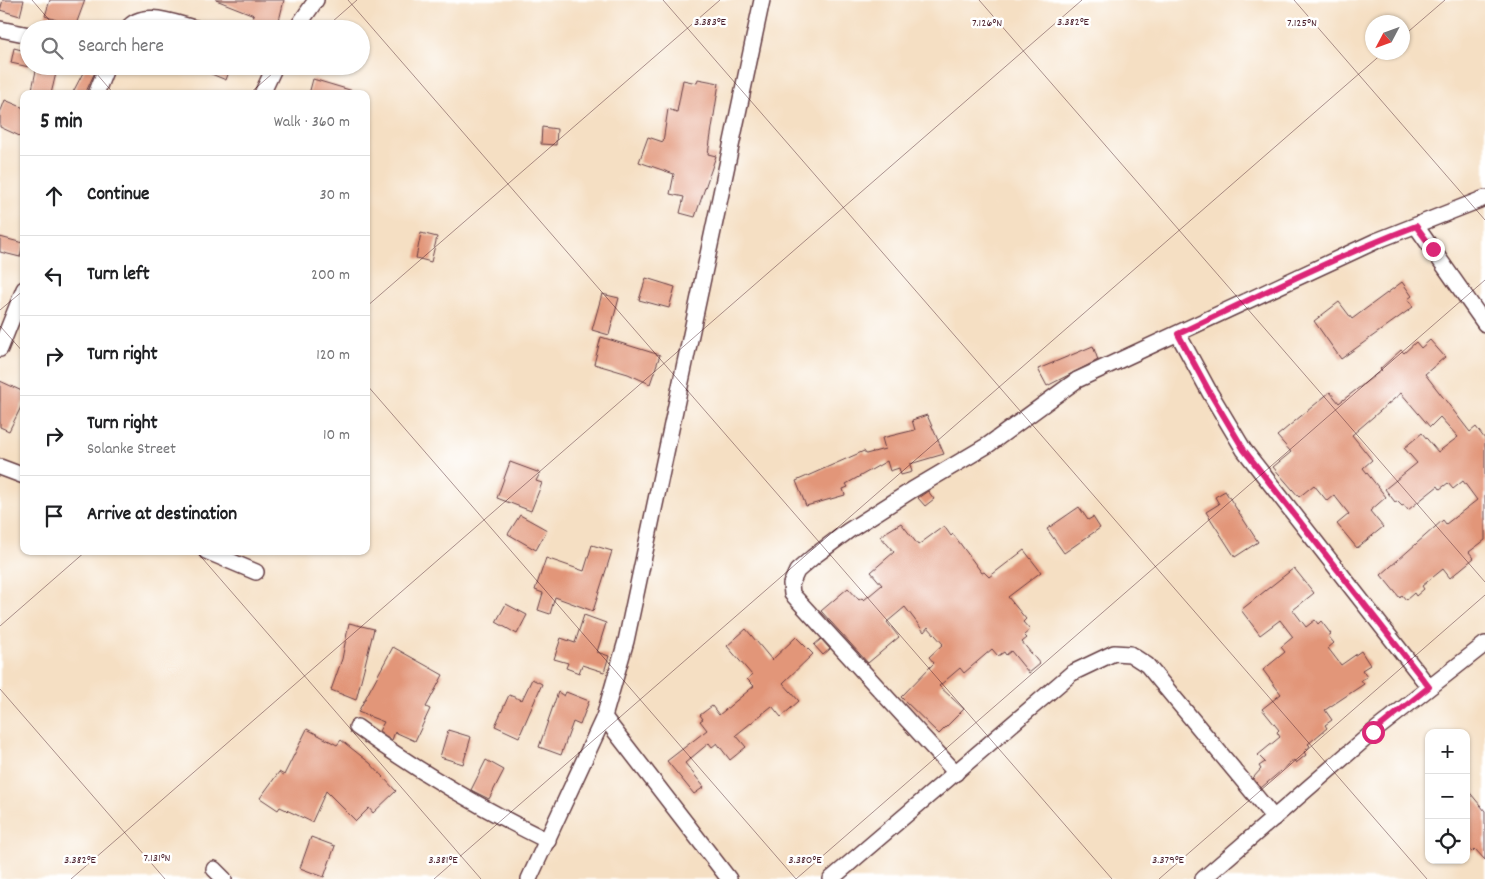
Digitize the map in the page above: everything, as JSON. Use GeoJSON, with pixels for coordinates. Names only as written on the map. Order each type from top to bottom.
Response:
{"type":"FeatureCollection","features":[{"type":"Feature","properties":{"kind":"street"},"geometry":{"type":"LineString","coordinates":[[302,20],[316,0]]}},
{"type":"Feature","properties":{"kind":"street"},"geometry":{"type":"LineString","coordinates":[[529,879],[604,717],[626,641],[762,0]]}},
{"type":"Feature","properties":{"kind":"street"},"geometry":{"type":"LineString","coordinates":[[138,20],[143,18],[153,20]]}},
{"type":"Feature","properties":{"kind":"street"},"geometry":{"type":"LineString","coordinates":[[0,29],[20,33]]}},
{"type":"Feature","properties":{"kind":"street"},"geometry":{"type":"LineString","coordinates":[[98,90],[104,75]]}},
{"type":"Feature","properties":{"kind":"street"},"geometry":{"type":"LineString","coordinates":[[264,90],[272,75]]}},
{"type":"Feature","properties":{"kind":"street"},"geometry":{"type":"LineString","coordinates":[[956,773],[792,594],[791,584],[797,571],[848,531],[988,445],[1077,380],[1125,356],[1178,334],[1376,241],[1485,198]]}},
{"type":"Feature","properties":{"kind":"street"},"geometry":{"type":"LineString","coordinates":[[1416,226],[1485,324]]}},
{"type":"Feature","properties":{"kind":"street"},"geometry":{"type":"LineString","coordinates":[[0,350],[20,299]]}},
{"type":"Feature","properties":{"kind":"street"},"geometry":{"type":"LineString","coordinates":[[1178,334],[1244,450],[1429,687]]}},
{"type":"Feature","properties":{"kind":"street"},"geometry":{"type":"LineString","coordinates":[[0,467],[20,474]]}},
{"type":"Feature","properties":{"kind":"street"},"geometry":{"type":"LineString","coordinates":[[216,555],[256,572]]}},
{"type":"Feature","properties":{"kind":"street"},"geometry":{"type":"LineString","coordinates":[[1203,879],[1429,687],[1485,644]]}},
{"type":"Feature","properties":{"kind":"street"},"geometry":{"type":"LineString","coordinates":[[831,879],[1072,673],[1114,653],[1130,654],[1148,665],[1274,818]]}},
{"type":"Feature","properties":{"kind":"street"},"geometry":{"type":"LineString","coordinates":[[604,717],[729,879]]}},
{"type":"Feature","properties":{"kind":"street"},"geometry":{"type":"LineString","coordinates":[[357,727],[405,762],[512,823],[548,841]]}},
{"type":"Feature","properties":{"kind":"building"},"geometry":{"type":"Polygon","coordinates":[[[3,0],[24,0],[20,16],[0,10],[3,0]]]}},
{"type":"Feature","properties":{"kind":"building"},"geometry":{"type":"Polygon","coordinates":[[[50,0],[85,0],[78,20],[56,20],[45,16],[50,0]]]}},
{"type":"Feature","properties":{"kind":"building"},"geometry":{"type":"Polygon","coordinates":[[[216,0],[284,0],[279,20],[252,20],[254,15],[216,0]]]}},
{"type":"Feature","properties":{"kind":"building"},"geometry":{"type":"Polygon","coordinates":[[[14,48],[20,50],[20,65],[11,63],[14,48]]]}},
{"type":"Feature","properties":{"kind":"building"},"geometry":{"type":"Polygon","coordinates":[[[35,75],[56,75],[52,90],[32,90],[35,75]]]}},
{"type":"Feature","properties":{"kind":"building"},"geometry":{"type":"Polygon","coordinates":[[[82,75],[94,75],[87,90],[74,90],[82,75]]]}},
{"type":"Feature","properties":{"kind":"building"},"geometry":{"type":"Polygon","coordinates":[[[214,75],[228,75],[226,80],[214,75]]]}},
{"type":"Feature","properties":{"kind":"building"},"geometry":{"type":"Polygon","coordinates":[[[313,79],[350,90],[310,90],[313,79]]]}},
{"type":"Feature","properties":{"kind":"building"},"geometry":{"type":"Polygon","coordinates":[[[698,79],[719,83],[708,154],[716,156],[695,217],[680,213],[684,197],[670,194],[674,174],[639,162],[648,137],[663,142],[668,109],[677,112],[683,80],[697,83],[698,79]]]}},
{"type":"Feature","properties":{"kind":"building"},"geometry":{"type":"Polygon","coordinates":[[[5,100],[20,106],[20,136],[0,127],[0,113],[5,100]]]}},
{"type":"Feature","properties":{"kind":"building"},"geometry":{"type":"Polygon","coordinates":[[[542,127],[557,129],[556,145],[541,144],[542,127]]]}},
{"type":"Feature","properties":{"kind":"building"},"geometry":{"type":"Polygon","coordinates":[[[421,233],[437,237],[431,262],[416,258],[421,233]]]}},
{"type":"Feature","properties":{"kind":"building"},"geometry":{"type":"Polygon","coordinates":[[[0,237],[20,242],[20,257],[0,252],[0,237]]]}},
{"type":"Feature","properties":{"kind":"building"},"geometry":{"type":"Polygon","coordinates":[[[646,278],[675,287],[669,308],[639,300],[646,278]]]}},
{"type":"Feature","properties":{"kind":"building"},"geometry":{"type":"Polygon","coordinates":[[[1402,282],[1412,296],[1408,299],[1413,307],[1341,359],[1314,321],[1339,302],[1352,319],[1402,282]]]}},
{"type":"Feature","properties":{"kind":"building"},"geometry":{"type":"Polygon","coordinates":[[[602,294],[619,298],[609,335],[592,330],[602,294]]]}},
{"type":"Feature","properties":{"kind":"building"},"geometry":{"type":"Polygon","coordinates":[[[601,337],[660,355],[650,384],[628,374],[594,364],[601,337]]]}},
{"type":"Feature","properties":{"kind":"building"},"geometry":{"type":"Polygon","coordinates":[[[1430,340],[1445,357],[1425,374],[1470,432],[1476,427],[1485,439],[1485,540],[1469,552],[1474,558],[1450,578],[1443,569],[1422,586],[1424,589],[1416,596],[1414,593],[1406,600],[1402,595],[1400,598],[1381,575],[1443,520],[1446,524],[1477,500],[1463,481],[1453,489],[1448,483],[1440,489],[1438,486],[1408,510],[1404,505],[1402,506],[1397,501],[1395,502],[1385,489],[1417,463],[1404,448],[1422,433],[1438,452],[1458,437],[1440,417],[1430,427],[1401,393],[1352,435],[1372,460],[1363,468],[1386,497],[1370,511],[1383,527],[1357,548],[1337,524],[1349,514],[1334,495],[1327,501],[1314,485],[1299,497],[1273,467],[1291,452],[1277,436],[1330,392],[1339,403],[1382,370],[1380,369],[1401,350],[1404,353],[1416,342],[1421,348],[1430,340]]]}},
{"type":"Feature","properties":{"kind":"building"},"geometry":{"type":"Polygon","coordinates":[[[1093,346],[1098,360],[1047,386],[1038,369],[1093,346]]]}},
{"type":"Feature","properties":{"kind":"building"},"geometry":{"type":"Polygon","coordinates":[[[0,381],[20,390],[20,409],[9,431],[0,427],[0,381]]]}},
{"type":"Feature","properties":{"kind":"building"},"geometry":{"type":"Polygon","coordinates":[[[927,415],[944,454],[910,464],[912,472],[901,475],[899,468],[890,471],[887,461],[846,484],[848,487],[843,489],[845,495],[806,506],[796,481],[864,451],[866,454],[885,449],[882,438],[915,430],[912,420],[927,415]]]}},
{"type":"Feature","properties":{"kind":"building"},"geometry":{"type":"Polygon","coordinates":[[[510,462],[540,473],[536,481],[542,483],[531,511],[497,498],[510,462]]]}},
{"type":"Feature","properties":{"kind":"building"},"geometry":{"type":"Polygon","coordinates":[[[928,491],[934,499],[925,506],[918,498],[928,491]]]}},
{"type":"Feature","properties":{"kind":"building"},"geometry":{"type":"Polygon","coordinates":[[[1225,491],[1258,542],[1235,557],[1206,512],[1219,504],[1215,497],[1225,491]]]}},
{"type":"Feature","properties":{"kind":"building"},"geometry":{"type":"Polygon","coordinates":[[[1079,507],[1088,520],[1093,517],[1100,528],[1064,553],[1047,529],[1079,507]]]}},
{"type":"Feature","properties":{"kind":"building"},"geometry":{"type":"Polygon","coordinates":[[[520,515],[547,530],[536,550],[508,534],[520,515]]]}},
{"type":"Feature","properties":{"kind":"building"},"geometry":{"type":"Polygon","coordinates":[[[901,523],[918,545],[944,526],[951,536],[953,534],[982,573],[984,572],[989,577],[1024,550],[1041,572],[1008,597],[1026,619],[1023,622],[1030,630],[1024,635],[1027,638],[1022,642],[1040,664],[1029,673],[1011,651],[1006,655],[1004,652],[998,656],[992,649],[964,673],[960,668],[939,686],[964,709],[939,734],[901,697],[934,663],[929,657],[943,644],[928,627],[924,632],[905,607],[887,622],[899,637],[868,663],[821,611],[848,588],[859,600],[862,598],[864,600],[882,585],[871,572],[894,552],[880,536],[901,523]]]}},
{"type":"Feature","properties":{"kind":"building"},"geometry":{"type":"Polygon","coordinates":[[[592,545],[612,551],[593,611],[555,597],[550,614],[538,610],[543,593],[535,590],[546,558],[584,571],[592,545]]]}},
{"type":"Feature","properties":{"kind":"building"},"geometry":{"type":"Polygon","coordinates":[[[1294,568],[1314,593],[1293,610],[1306,627],[1315,620],[1318,624],[1321,621],[1331,634],[1328,636],[1334,643],[1328,648],[1341,665],[1361,651],[1370,665],[1362,670],[1367,677],[1361,680],[1364,684],[1325,710],[1332,720],[1325,725],[1327,728],[1308,744],[1310,746],[1304,752],[1306,755],[1296,763],[1294,760],[1261,788],[1253,778],[1261,769],[1259,766],[1265,762],[1258,755],[1280,737],[1277,732],[1279,730],[1262,709],[1281,694],[1263,670],[1285,652],[1281,647],[1293,637],[1280,620],[1260,635],[1241,610],[1294,568]]]}},
{"type":"Feature","properties":{"kind":"building"},"geometry":{"type":"Polygon","coordinates":[[[506,604],[527,615],[517,634],[496,622],[506,604]]]}},
{"type":"Feature","properties":{"kind":"building"},"geometry":{"type":"Polygon","coordinates":[[[584,615],[606,623],[597,652],[609,656],[604,672],[582,665],[579,673],[566,668],[568,663],[554,659],[561,638],[575,643],[584,615]]]}},
{"type":"Feature","properties":{"kind":"building"},"geometry":{"type":"Polygon","coordinates":[[[349,623],[374,629],[356,700],[331,690],[342,659],[349,623]]]}},
{"type":"Feature","properties":{"kind":"building"},"geometry":{"type":"Polygon","coordinates":[[[746,629],[772,660],[796,637],[813,654],[783,683],[799,701],[781,717],[772,706],[736,735],[746,747],[730,760],[717,743],[712,747],[709,743],[685,763],[704,787],[694,794],[667,761],[707,730],[700,721],[703,719],[700,715],[712,706],[719,715],[754,686],[747,679],[752,675],[727,646],[746,629]]]}},
{"type":"Feature","properties":{"kind":"building"},"geometry":{"type":"Polygon","coordinates":[[[821,639],[830,649],[823,655],[814,645],[821,639]]]}},
{"type":"Feature","properties":{"kind":"building"},"geometry":{"type":"Polygon","coordinates":[[[393,647],[443,675],[426,707],[430,709],[415,741],[395,732],[392,740],[379,731],[384,722],[358,712],[393,647]]]}},
{"type":"Feature","properties":{"kind":"building"},"geometry":{"type":"Polygon","coordinates":[[[532,679],[542,684],[519,737],[495,726],[509,695],[522,700],[532,679]]]}},
{"type":"Feature","properties":{"kind":"building"},"geometry":{"type":"Polygon","coordinates":[[[558,692],[564,696],[566,692],[589,701],[580,725],[573,722],[561,755],[539,747],[558,692]]]}},
{"type":"Feature","properties":{"kind":"building"},"geometry":{"type":"Polygon","coordinates":[[[307,729],[337,745],[341,740],[370,763],[396,791],[373,813],[369,808],[356,821],[326,791],[312,822],[280,807],[278,810],[260,798],[279,772],[284,775],[307,729]]]}},
{"type":"Feature","properties":{"kind":"building"},"geometry":{"type":"Polygon","coordinates":[[[448,730],[471,737],[463,764],[440,757],[448,730]]]}},
{"type":"Feature","properties":{"kind":"building"},"geometry":{"type":"Polygon","coordinates":[[[486,760],[504,770],[489,799],[471,790],[486,760]]]}},
{"type":"Feature","properties":{"kind":"building"},"geometry":{"type":"Polygon","coordinates":[[[1470,793],[1485,811],[1485,860],[1475,849],[1472,852],[1470,850],[1470,793]]]}},
{"type":"Feature","properties":{"kind":"building"},"geometry":{"type":"Polygon","coordinates":[[[311,837],[335,846],[324,877],[300,868],[311,837]]]}},
{"type":"Feature","properties":{"kind":"route"},"geometry":{"type":"LineString","coordinates":[[1373,732],[1429,687],[1244,450],[1178,334],[1298,276],[1376,241],[1416,226],[1433,249]]}}]}
